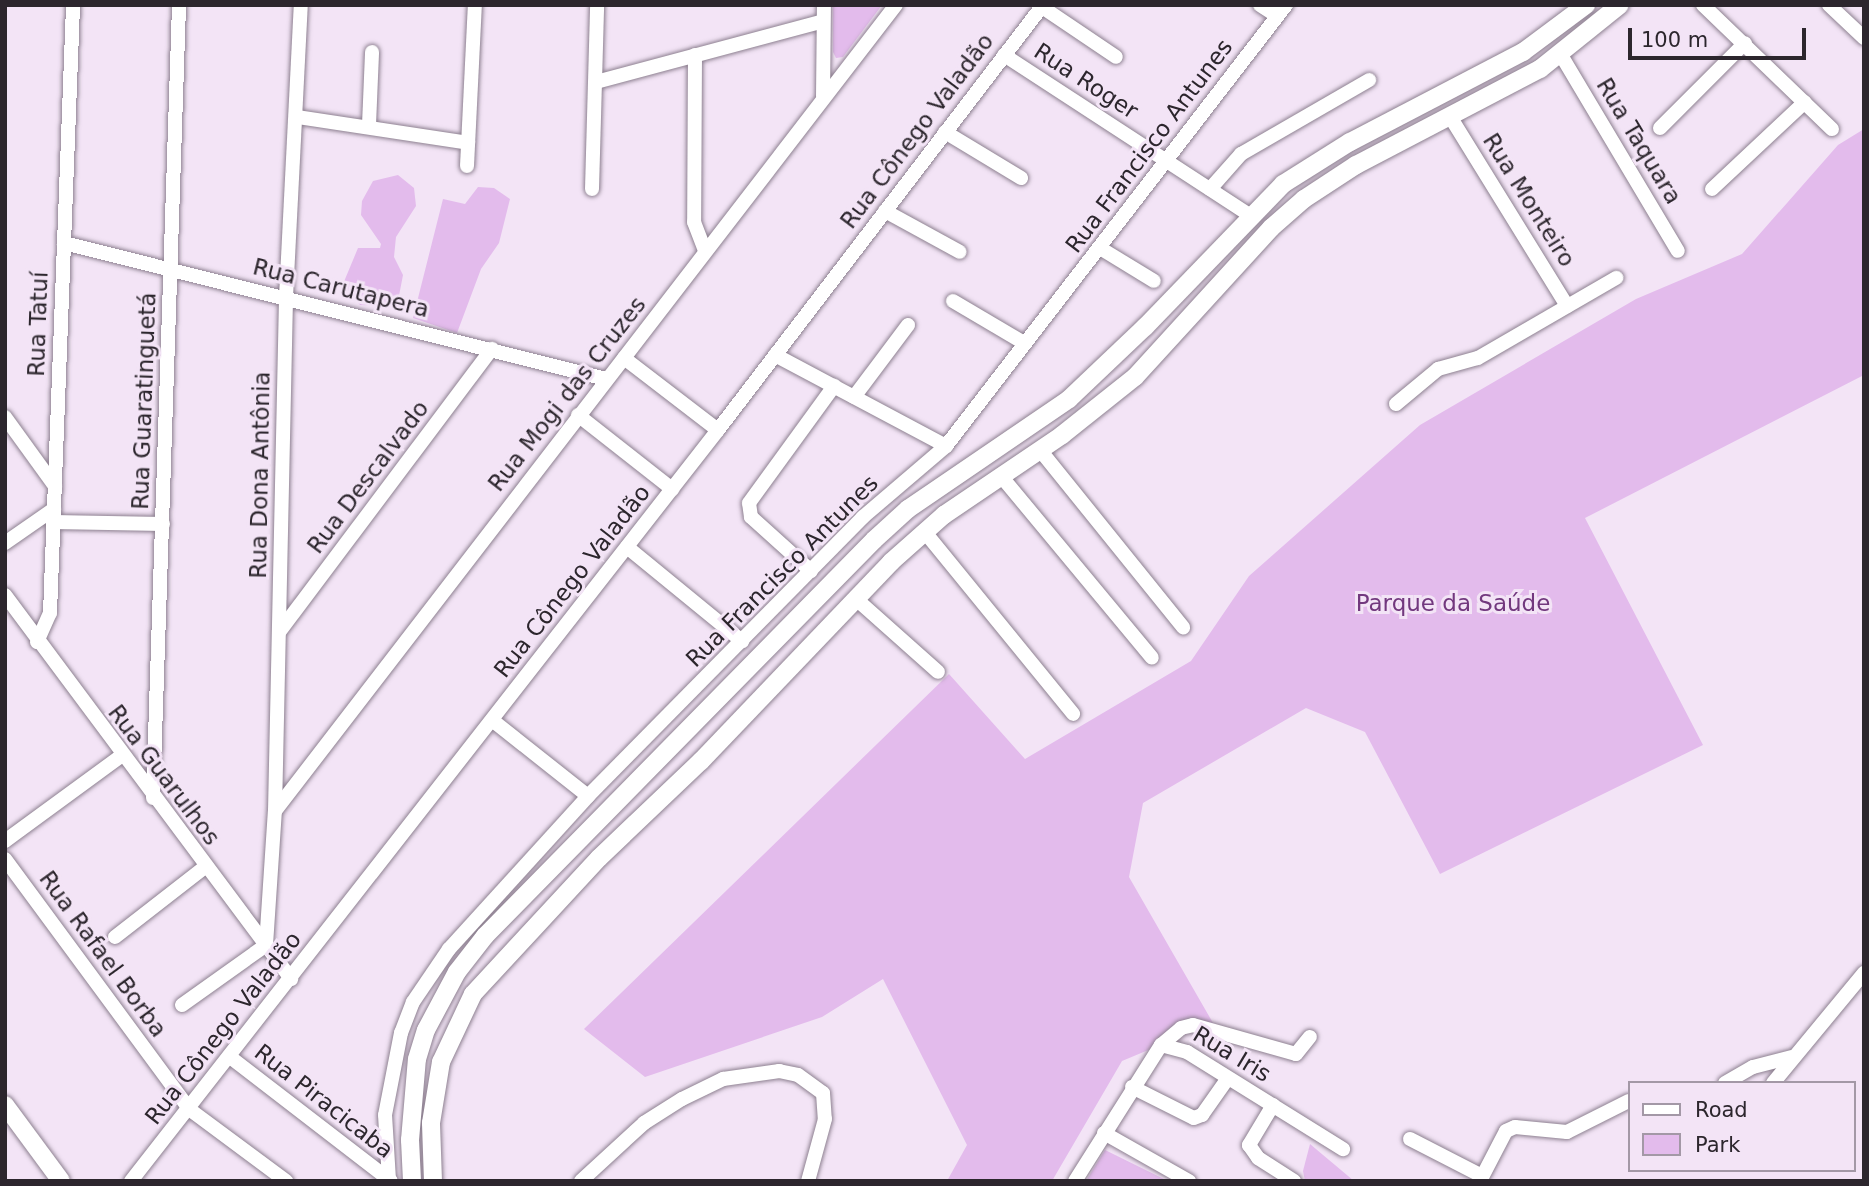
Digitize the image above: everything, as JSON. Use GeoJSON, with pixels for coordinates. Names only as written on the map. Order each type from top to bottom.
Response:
{"type":"FeatureCollection","features":[{"type":"Feature","properties":{"kind":"main road"},"geometry":{"type":"LineString","coordinates":[[412,1181],[410,1140],[417,1059],[426,1030],[457,972],[485,936],[756,659],[897,518],[1028,430],[1093,377],[1249,215],[1313,163],[1523,52],[1586,5]]}},
{"type":"Feature","properties":{"kind":"main road"},"geometry":{"type":"LineString","coordinates":[[433,1181],[431,1123],[441,1062],[473,995],[599,858],[778,680],[855,598],[924,531],[1040,450],[1135,377],[1247,253],[1304,198],[1356,164],[1451,118],[1561,55],[1620,5]]}},
{"type":"Feature","properties":{"kind":"main road"},"geometry":{"type":"LineString","coordinates":[[756,659],[778,680]]}},
{"type":"Feature","properties":{"kind":"main road"},"geometry":{"type":"LineString","coordinates":[[5,1105],[61,1181]]}},
{"type":"Feature","properties":{"kind":"street","name":"Rua Tatuí"},"geometry":{"type":"LineString","coordinates":[[37,642],[50,613],[73,5]]}},
{"type":"Feature","properties":{"kind":"street","name":"Rua Guaratinguetá"},"geometry":{"type":"LineString","coordinates":[[153,798],[179,5]]}},
{"type":"Feature","properties":{"kind":"street","name":"Rua Dona Antônia"},"geometry":{"type":"LineString","coordinates":[[266,945],[275,811],[286,297],[297,117],[300,5]]}},
{"type":"Feature","properties":{"kind":"street"},"geometry":{"type":"LineString","coordinates":[[467,166],[475,5]]}},
{"type":"Feature","properties":{"kind":"street"},"geometry":{"type":"LineString","coordinates":[[592,189],[597,5]]}},
{"type":"Feature","properties":{"kind":"street"},"geometry":{"type":"LineString","coordinates":[[823,96],[824,5]]}},
{"type":"Feature","properties":{"kind":"street","name":"Rua Mogi das Cruzes"},"geometry":{"type":"LineString","coordinates":[[275,811],[823,96],[896,5]]}},
{"type":"Feature","properties":{"kind":"street"},"geometry":{"type":"LineString","coordinates":[[1260,5],[1281,11]]}},
{"type":"Feature","properties":{"kind":"street"},"geometry":{"type":"LineString","coordinates":[[1703,5],[1832,129]]}},
{"type":"Feature","properties":{"kind":"street"},"geometry":{"type":"LineString","coordinates":[[1829,5],[1864,38]]}},
{"type":"Feature","properties":{"kind":"street"},"geometry":{"type":"LineString","coordinates":[[1042,6],[1116,57]]}},
{"type":"Feature","properties":{"kind":"street","name":"Rua Cônego Valadão"},"geometry":{"type":"LineString","coordinates":[[131,1181],[719,430],[1042,6]]}},
{"type":"Feature","properties":{"kind":"street","name":"Rua Francisco Antunes"},"geometry":{"type":"LineString","coordinates":[[390,1180],[387,1150],[390,1080],[413,1002],[466,929],[588,796],[863,517],[946,446],[1281,11]]}},
{"type":"Feature","properties":{"kind":"street"},"geometry":{"type":"LineString","coordinates":[[596,82],[823,21]]}},
{"type":"Feature","properties":{"kind":"street"},"geometry":{"type":"LineString","coordinates":[[1660,128],[1745,43]]}},
{"type":"Feature","properties":{"kind":"street"},"geometry":{"type":"LineString","coordinates":[[369,125],[372,52]]}},
{"type":"Feature","properties":{"kind":"street"},"geometry":{"type":"LineString","coordinates":[[695,55],[694,222],[705,250]]}},
{"type":"Feature","properties":{"kind":"street","name":"Rua Roger"},"geometry":{"type":"LineString","coordinates":[[1004,55],[1249,215]]}},
{"type":"Feature","properties":{"kind":"street","name":"Rua Taquara"},"geometry":{"type":"LineString","coordinates":[[1561,55],[1678,251]]}},
{"type":"Feature","properties":{"kind":"street"},"geometry":{"type":"LineString","coordinates":[[1210,189],[1241,155],[1368,80]]}},
{"type":"Feature","properties":{"kind":"street"},"geometry":{"type":"LineString","coordinates":[[1712,189],[1805,102]]}},
{"type":"Feature","properties":{"kind":"street"},"geometry":{"type":"LineString","coordinates":[[297,117],[369,125],[468,143]]}},
{"type":"Feature","properties":{"kind":"street","name":"Rua Monteiro"},"geometry":{"type":"LineString","coordinates":[[1451,118],[1567,306]]}},
{"type":"Feature","properties":{"kind":"street"},"geometry":{"type":"LineString","coordinates":[[945,132],[1021,178]]}},
{"type":"Feature","properties":{"kind":"street"},"geometry":{"type":"LineString","coordinates":[[884,211],[960,252]]}},
{"type":"Feature","properties":{"kind":"street","name":"Rua Carutapera"},"geometry":{"type":"LineString","coordinates":[[64,243],[606,379]]}},
{"type":"Feature","properties":{"kind":"street"},"geometry":{"type":"LineString","coordinates":[[1100,248],[1154,281]]}},
{"type":"Feature","properties":{"kind":"street"},"geometry":{"type":"LineString","coordinates":[[1396,404],[1438,369],[1478,358],[1616,278]]}},
{"type":"Feature","properties":{"kind":"street"},"geometry":{"type":"LineString","coordinates":[[953,301],[1024,344]]}},
{"type":"Feature","properties":{"kind":"street"},"geometry":{"type":"LineString","coordinates":[[853,397],[908,325]]}},
{"type":"Feature","properties":{"kind":"street","name":"Rua Descalvado"},"geometry":{"type":"LineString","coordinates":[[280,631],[492,349]]}},
{"type":"Feature","properties":{"kind":"street"},"geometry":{"type":"LineString","coordinates":[[775,355],[946,446]]}},
{"type":"Feature","properties":{"kind":"street"},"geometry":{"type":"LineString","coordinates":[[624,358],[719,430]]}},
{"type":"Feature","properties":{"kind":"street"},"geometry":{"type":"LineString","coordinates":[[811,571],[751,517],[751,498],[834,386]]}},
{"type":"Feature","properties":{"kind":"street"},"geometry":{"type":"LineString","coordinates":[[578,415],[672,489]]}},
{"type":"Feature","properties":{"kind":"street"},"geometry":{"type":"LineString","coordinates":[[5,417],[55,486]]}},
{"type":"Feature","properties":{"kind":"street"},"geometry":{"type":"LineString","coordinates":[[1040,450],[1183,626]]}},
{"type":"Feature","properties":{"kind":"street"},"geometry":{"type":"LineString","coordinates":[[1001,477],[1152,658]]}},
{"type":"Feature","properties":{"kind":"street"},"geometry":{"type":"LineString","coordinates":[[5,543],[53,515],[163,524]]}},
{"type":"Feature","properties":{"kind":"street"},"geometry":{"type":"LineString","coordinates":[[924,531],[1073,714]]}},
{"type":"Feature","properties":{"kind":"street"},"geometry":{"type":"LineString","coordinates":[[627,547],[742,641]]}},
{"type":"Feature","properties":{"kind":"street"},"geometry":{"type":"LineString","coordinates":[[855,598],[938,672]]}},
{"type":"Feature","properties":{"kind":"street","name":"Rua Guarulhos"},"geometry":{"type":"LineString","coordinates":[[8,604],[291,979]]}},
{"type":"Feature","properties":{"kind":"street"},"geometry":{"type":"LineString","coordinates":[[492,720],[588,796]]}},
{"type":"Feature","properties":{"kind":"street"},"geometry":{"type":"LineString","coordinates":[[6,838],[121,756]]}},
{"type":"Feature","properties":{"kind":"street","name":"Rua Rafael Borba"},"geometry":{"type":"LineString","coordinates":[[5,859],[188,1109],[286,1181]]}},
{"type":"Feature","properties":{"kind":"street"},"geometry":{"type":"LineString","coordinates":[[115,937],[205,867]]}},
{"type":"Feature","properties":{"kind":"street"},"geometry":{"type":"LineString","coordinates":[[182,1005],[266,945]]}},
{"type":"Feature","properties":{"kind":"street"},"geometry":{"type":"LineString","coordinates":[[1775,1081],[1864,973]]}},
{"type":"Feature","properties":{"kind":"street"},"geometry":{"type":"LineString","coordinates":[[1161,1045],[1181,1028],[1193,1025],[1296,1054],[1310,1037]]}},
{"type":"Feature","properties":{"kind":"street","name":"Rua Iris"},"geometry":{"type":"LineString","coordinates":[[1075,1181],[1161,1045],[1177,1046],[1343,1149]]}},
{"type":"Feature","properties":{"kind":"street","name":"Rua Piracicaba"},"geometry":{"type":"LineString","coordinates":[[230,1057],[390,1180]]}},
{"type":"Feature","properties":{"kind":"street"},"geometry":{"type":"LineString","coordinates":[[1728,1081],[1753,1067],[1792,1058]]}},
{"type":"Feature","properties":{"kind":"street"},"geometry":{"type":"LineString","coordinates":[[580,1181],[644,1123],[682,1099],[723,1079],[779,1071],[814,1084],[825,1104],[808,1181]]}},
{"type":"Feature","properties":{"kind":"street"},"geometry":{"type":"LineString","coordinates":[[1132,1087],[1194,1118],[1202,1115],[1228,1078]]}},
{"type":"Feature","properties":{"kind":"street"},"geometry":{"type":"LineString","coordinates":[[1410,1139],[1481,1178],[1506,1131],[1515,1127],[1567,1132],[1628,1102]]}},
{"type":"Feature","properties":{"kind":"street"},"geometry":{"type":"LineString","coordinates":[[1273,1105],[1250,1145],[1258,1158],[1294,1181]]}},
{"type":"Feature","properties":{"kind":"street"},"geometry":{"type":"LineString","coordinates":[[1104,1133],[1189,1181]]}},
{"type":"Feature","properties":{"kind":"street"},"geometry":{"type":"LineString","coordinates":[[370,1165],[387,1150]]}},
{"type":"Feature","properties":{"kind":"green space"},"geometry":{"type":"Polygon","coordinates":[[[833,5],[882,5],[843,57],[836,58],[833,52],[833,5]]]}},
{"type":"Feature","properties":{"kind":"green space","name":"Parque da Saúde"},"geometry":{"type":"Polygon","coordinates":[[[1864,129],[1864,375],[1585,518],[1703,745],[1440,874],[1365,732],[1306,708],[1143,803],[1129,877],[1213,1023],[1122,1061],[1052,1181],[947,1181],[967,1145],[883,979],[822,1017],[645,1077],[584,1029],[949,674],[1025,759],[1191,661],[1249,576],[1420,425],[1636,299],[1742,254],[1838,145],[1864,129]]]}},
{"type":"Feature","properties":{"kind":"green space"},"geometry":{"type":"Polygon","coordinates":[[[398,175],[414,188],[416,206],[396,237],[394,257],[403,275],[398,301],[386,306],[360,305],[343,284],[358,248],[380,248],[381,244],[361,215],[362,201],[373,181],[398,175]]]}},
{"type":"Feature","properties":{"kind":"green space"},"geometry":{"type":"Polygon","coordinates":[[[478,187],[494,188],[510,199],[499,243],[481,269],[457,333],[413,318],[443,199],[465,204],[478,187]]]}},
{"type":"Feature","properties":{"kind":"green space"},"geometry":{"type":"Polygon","coordinates":[[[1310,1144],[1354,1181],[1305,1181],[1303,1171],[1310,1144]]]}},
{"type":"Feature","properties":{"kind":"green space"},"geometry":{"type":"Polygon","coordinates":[[[1105,1150],[1168,1181],[1086,1181],[1105,1150]]]}}]}
